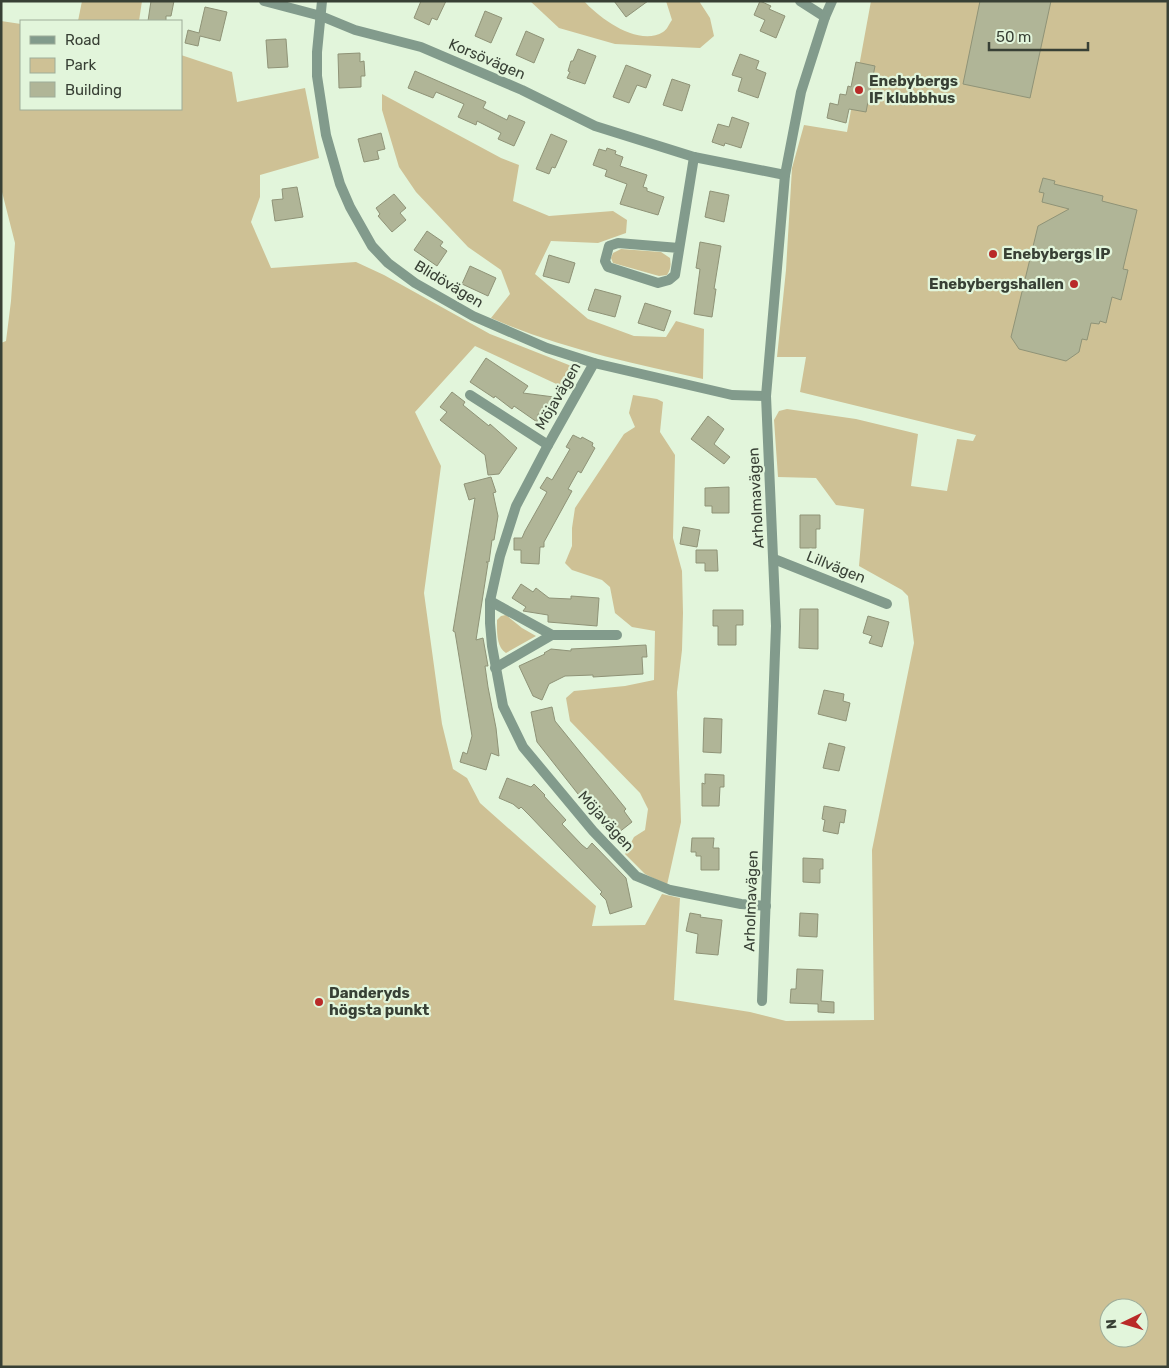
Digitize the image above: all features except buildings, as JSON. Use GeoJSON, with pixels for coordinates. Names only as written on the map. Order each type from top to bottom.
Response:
{"type":"FeatureCollection","features":[{"type":"Feature","properties":{"kind":"street","name":"Korsövägen"},"geometry":{"type":"LineString","coordinates":[[264,1],[322,16],[355,30],[421,47],[522,90],[595,126],[694,157],[785,175]]}},
{"type":"Feature","properties":{"kind":"street","name":"Blidövägen"},"geometry":{"type":"LineString","coordinates":[[322,1],[317,52],[317,76],[326,135],[338,177],[347,199],[372,246],[388,263],[415,283],[473,316],[547,348],[594,363],[732,394],[766,396]]}},
{"type":"Feature","properties":{"kind":"street"},"geometry":{"type":"LineString","coordinates":[[800,1],[825,17]]}},
{"type":"Feature","properties":{"kind":"street","name":"Arholmavägen"},"geometry":{"type":"LineString","coordinates":[[762,1000],[776,626],[766,396],[785,175],[801,92],[832,1]]}},
{"type":"Feature","properties":{"kind":"street"},"geometry":{"type":"LineString","coordinates":[[678,248],[618,243],[609,246],[605,261],[608,267],[658,283],[668,280],[675,275],[694,157]]}},
{"type":"Feature","properties":{"kind":"street","name":"Möjavägen"},"geometry":{"type":"LineString","coordinates":[[594,363],[548,444],[516,506],[500,556],[490,601],[492,646],[503,706],[523,747],[593,831],[636,876],[670,890],[741,904],[766,906]]}},
{"type":"Feature","properties":{"kind":"street","name":"Möjavägen"},"geometry":{"type":"LineString","coordinates":[[470,395],[548,444]]}},
{"type":"Feature","properties":{"kind":"street","name":"Lillvägen"},"geometry":{"type":"LineString","coordinates":[[774,558],[887,604]]}},
{"type":"Feature","properties":{"kind":"street"},"geometry":{"type":"LineString","coordinates":[[490,601],[552,634],[617,635]]}},
{"type":"Feature","properties":{"kind":"street"},"geometry":{"type":"LineString","coordinates":[[495,668],[552,634]]}},
{"type":"Feature","properties":{"kind":"green space"},"geometry":{"type":"Polygon","coordinates":[[[82,1],[142,1],[139,20],[78,20],[82,1]]]}},
{"type":"Feature","properties":{"kind":"green space"},"geometry":{"type":"Polygon","coordinates":[[[530,1],[584,1],[600,16],[620,29],[632,34],[653,36],[663,32],[672,20],[666,1],[699,1],[710,18],[714,36],[700,48],[615,44],[559,28],[530,1]]]}},
{"type":"Feature","properties":{"kind":"green space"},"geometry":{"type":"Polygon","coordinates":[[[871,1],[1168,1],[1168,1367],[1,1367],[1,343],[6,341],[15,243],[1,188],[1,21],[20,24],[20,110],[182,110],[182,55],[232,72],[237,102],[305,88],[319,158],[260,175],[260,197],[251,222],[271,268],[356,262],[384,275],[490,334],[574,367],[565,388],[475,346],[415,412],[441,466],[424,593],[442,724],[453,769],[467,778],[480,803],[596,906],[592,926],[645,925],[662,894],[680,898],[674,1000],[750,1012],[786,1021],[874,1020],[872,850],[914,643],[908,596],[902,590],[859,566],[864,509],[836,505],[816,478],[778,477],[774,420],[779,411],[787,409],[856,419],[918,434],[911,486],[947,491],[957,439],[973,441],[976,435],[800,392],[806,357],[777,357],[786,270],[792,168],[804,125],[847,132],[871,1]]]}},
{"type":"Feature","properties":{"kind":"green space"},"geometry":{"type":"Polygon","coordinates":[[[382,94],[501,158],[519,165],[513,201],[549,216],[613,211],[627,220],[626,233],[598,243],[551,241],[535,274],[588,319],[634,336],[666,337],[676,321],[704,329],[703,379],[623,361],[569,346],[517,329],[491,318],[510,294],[501,270],[468,247],[416,192],[399,167],[382,110],[382,94]]]}},
{"type":"Feature","properties":{"kind":"green space"},"geometry":{"type":"Polygon","coordinates":[[[621,249],[661,252],[670,258],[667,275],[659,276],[613,263],[611,258],[613,253],[621,249]]]}},
{"type":"Feature","properties":{"kind":"green space"},"geometry":{"type":"Polygon","coordinates":[[[633,395],[657,399],[663,402],[660,432],[675,455],[673,538],[682,571],[683,613],[682,650],[677,692],[681,822],[667,885],[645,874],[625,854],[634,837],[645,830],[648,809],[640,793],[570,721],[566,698],[574,691],[625,686],[654,680],[655,631],[632,627],[615,613],[610,587],[602,580],[572,570],[565,563],[572,546],[575,508],[624,434],[635,427],[629,413],[633,395]]]}},
{"type":"Feature","properties":{"kind":"green space"},"geometry":{"type":"Polygon","coordinates":[[[506,615],[536,636],[506,653],[500,647],[497,620],[501,616],[506,615]]]}},
{"type":"Feature","properties":{"kind":"place","name":"Enebybergs IF klubbhus"},"geometry":{"type":"Point","coordinates":[859,90]}},
{"type":"Feature","properties":{"kind":"place","name":"Enebybergs IP"},"geometry":{"type":"Point","coordinates":[993,254]}},
{"type":"Feature","properties":{"kind":"place","name":"Enebybergshallen"},"geometry":{"type":"Point","coordinates":[1074,284]}},
{"type":"Feature","properties":{"kind":"place","name":"Danderyds högsta punkt"},"geometry":{"type":"Point","coordinates":[319,1002]}}]}
